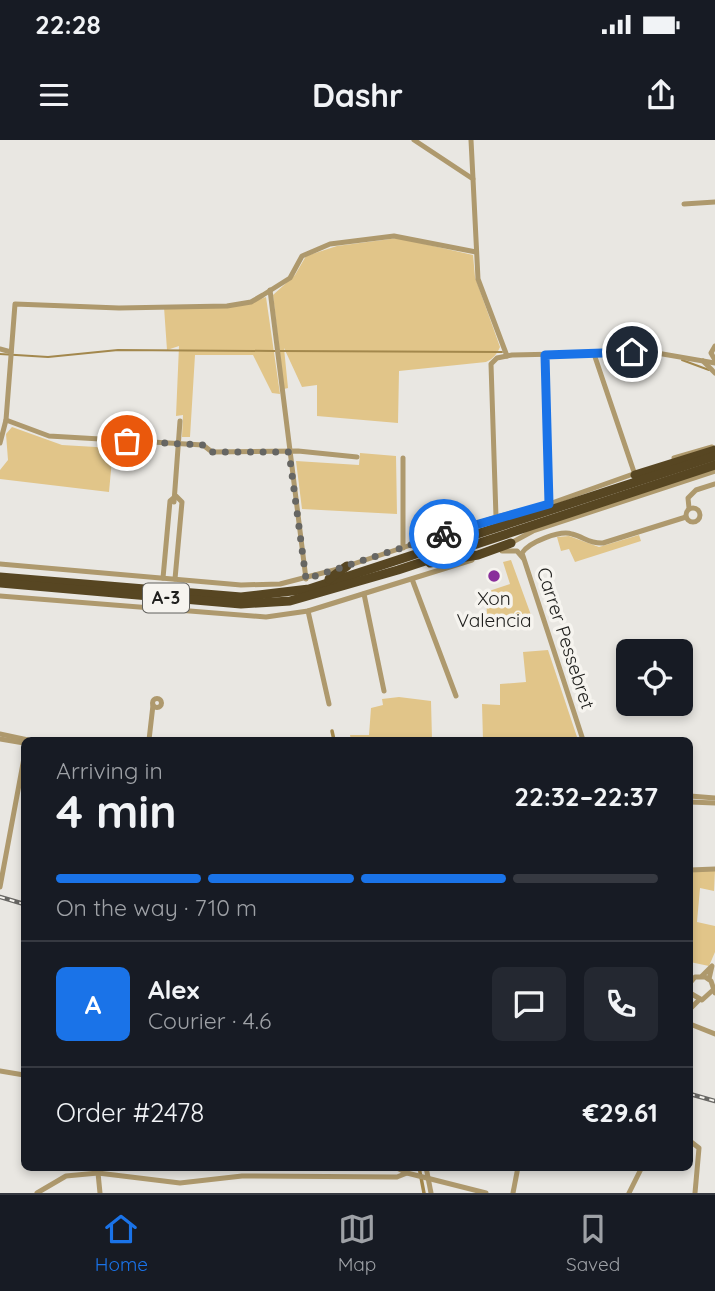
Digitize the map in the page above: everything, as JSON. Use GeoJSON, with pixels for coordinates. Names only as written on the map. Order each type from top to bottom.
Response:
{"type":"FeatureCollection","features":[{"type":"Feature","properties":{"kind":"highway"},"geometry":{"type":"LineString","coordinates":[[635,479],[715,451]]}},
{"type":"Feature","properties":{"kind":"highway","name":"A-3"},"geometry":{"type":"LineString","coordinates":[[0,583],[266,604],[311,596],[398,570],[715,465]]}},
{"type":"Feature","properties":{"kind":"highway","name":"A-3"},"geometry":{"type":"LineString","coordinates":[[0,577],[241,597],[288,593],[309,589],[635,479]]}},
{"type":"Feature","properties":{"kind":"highway"},"geometry":{"type":"LineString","coordinates":[[398,570],[478,555],[511,543]]}},
{"type":"Feature","properties":{"kind":"highway"},"geometry":{"type":"LineString","coordinates":[[288,593],[330,579],[347,566]]}},
{"type":"Feature","properties":{"kind":"street"},"geometry":{"type":"LineString","coordinates":[[414,140],[473,179]]}},
{"type":"Feature","properties":{"kind":"street"},"geometry":{"type":"LineString","coordinates":[[471,140],[478,279],[507,356]]}},
{"type":"Feature","properties":{"kind":"street"},"geometry":{"type":"LineString","coordinates":[[684,204],[715,202]]}},
{"type":"Feature","properties":{"kind":"street"},"geometry":{"type":"LineString","coordinates":[[0,443],[6,420],[15,304],[119,308],[227,306],[251,302],[290,278],[305,253],[330,244],[394,236],[476,252]]}},
{"type":"Feature","properties":{"kind":"street"},"geometry":{"type":"LineString","coordinates":[[270,290],[306,579]]}},
{"type":"Feature","properties":{"kind":"street"},"geometry":{"type":"LineString","coordinates":[[715,346],[711,356],[715,362]]}},
{"type":"Feature","properties":{"kind":"street"},"geometry":{"type":"LineString","coordinates":[[0,349],[11,352]]}},
{"type":"Feature","properties":{"kind":"street"},"geometry":{"type":"LineString","coordinates":[[496,517],[491,365],[497,358],[651,352],[715,362]]}},
{"type":"Feature","properties":{"kind":"street"},"geometry":{"type":"LineString","coordinates":[[0,564],[255,585],[306,579],[496,517],[635,479],[594,354]]}},
{"type":"Feature","properties":{"kind":"street"},"geometry":{"type":"LineString","coordinates":[[545,355],[549,504]]}},
{"type":"Feature","properties":{"kind":"street"},"geometry":{"type":"LineString","coordinates":[[703,361],[715,373]]}},
{"type":"Feature","properties":{"kind":"street"},"geometry":{"type":"LineString","coordinates":[[6,420],[49,436],[203,445],[212,452],[289,452],[356,457]]}},
{"type":"Feature","properties":{"kind":"street"},"geometry":{"type":"LineString","coordinates":[[175,499],[180,421]]}},
{"type":"Feature","properties":{"kind":"street"},"geometry":{"type":"LineString","coordinates":[[403,458],[403,548]]}},
{"type":"Feature","properties":{"kind":"street"},"geometry":{"type":"LineString","coordinates":[[494,553],[533,531],[715,471]]}},
{"type":"Feature","properties":{"kind":"street"},"geometry":{"type":"LineString","coordinates":[[689,508],[698,510],[699,518],[693,522],[686,516],[688,498],[691,493],[715,484]]}},
{"type":"Feature","properties":{"kind":"street"},"geometry":{"type":"LineString","coordinates":[[163,578],[170,501],[175,499]]}},
{"type":"Feature","properties":{"kind":"street"},"geometry":{"type":"LineString","coordinates":[[175,499],[181,502],[175,579]]}},
{"type":"Feature","properties":{"kind":"street","name":"Carrer Pessebret"},"geometry":{"type":"LineString","coordinates":[[582,737],[522,553],[529,545],[564,533],[594,544],[603,544],[686,516]]}},
{"type":"Feature","properties":{"kind":"street"},"geometry":{"type":"LineString","coordinates":[[0,596],[246,616],[308,611],[509,549],[517,551],[523,558]]}},
{"type":"Feature","properties":{"kind":"street"},"geometry":{"type":"LineString","coordinates":[[412,579],[456,696]]}},
{"type":"Feature","properties":{"kind":"street"},"geometry":{"type":"LineString","coordinates":[[364,594],[384,691]]}},
{"type":"Feature","properties":{"kind":"street"},"geometry":{"type":"LineString","coordinates":[[308,611],[329,704]]}},
{"type":"Feature","properties":{"kind":"street"},"geometry":{"type":"LineString","coordinates":[[149,737],[155,706]]}},
{"type":"Feature","properties":{"kind":"street"},"geometry":{"type":"LineString","coordinates":[[0,736],[21,741]]}},
{"type":"Feature","properties":{"kind":"street"},"geometry":{"type":"LineString","coordinates":[[0,887],[21,774]]}},
{"type":"Feature","properties":{"kind":"street"},"geometry":{"type":"LineString","coordinates":[[693,796],[715,800]]}},
{"type":"Feature","properties":{"kind":"street"},"geometry":{"type":"LineString","coordinates":[[693,802],[715,800]]}},
{"type":"Feature","properties":{"kind":"street"},"geometry":{"type":"LineString","coordinates":[[693,870],[715,869]]}},
{"type":"Feature","properties":{"kind":"street"},"geometry":{"type":"LineString","coordinates":[[693,1005],[713,995],[709,979],[715,958]]}},
{"type":"Feature","properties":{"kind":"street"},"geometry":{"type":"LineString","coordinates":[[702,976],[712,965]]}},
{"type":"Feature","properties":{"kind":"street"},"geometry":{"type":"LineString","coordinates":[[693,979],[702,976],[709,979]]}},
{"type":"Feature","properties":{"kind":"street"},"geometry":{"type":"LineString","coordinates":[[693,997],[699,1000]]}},
{"type":"Feature","properties":{"kind":"street"},"geometry":{"type":"LineString","coordinates":[[693,1025],[715,1034]]}},
{"type":"Feature","properties":{"kind":"street"},"geometry":{"type":"LineString","coordinates":[[0,1071],[21,1074]]}},
{"type":"Feature","properties":{"kind":"street"},"geometry":{"type":"LineString","coordinates":[[693,1143],[699,1148],[695,1193]]}},
{"type":"Feature","properties":{"kind":"street"},"geometry":{"type":"LineString","coordinates":[[403,1171],[486,1193]]}},
{"type":"Feature","properties":{"kind":"street"},"geometry":{"type":"LineString","coordinates":[[425,1171],[424,1178],[431,1193]]}},
{"type":"Feature","properties":{"kind":"street"},"geometry":{"type":"LineString","coordinates":[[513,1193],[517,1171]]}},
{"type":"Feature","properties":{"kind":"street"},"geometry":{"type":"LineString","coordinates":[[629,1193],[640,1171]]}},
{"type":"Feature","properties":{"kind":"street"},"geometry":{"type":"LineString","coordinates":[[37,1193],[66,1176],[98,1173],[180,1183],[242,1176],[397,1177],[407,1173]]}},
{"type":"Feature","properties":{"kind":"street"},"geometry":{"type":"LineString","coordinates":[[98,1173],[100,1193]]}},
{"type":"Feature","properties":{"kind":"shaded area"},"geometry":{"type":"Polygon","coordinates":[[[398,238],[473,255],[475,277],[500,347],[486,362],[399,371],[398,423],[317,416],[317,385],[302,387],[284,348],[288,388],[284,389],[273,295],[295,275],[306,256],[337,246],[398,238]]]}},
{"type":"Feature","properties":{"kind":"shaded area"},"geometry":{"type":"Polygon","coordinates":[[[266,297],[280,394],[272,393],[253,355],[195,355],[190,437],[182,437],[183,415],[176,416],[179,346],[167,350],[164,307],[251,303],[266,297]]]}},
{"type":"Feature","properties":{"kind":"shaded area"},"geometry":{"type":"Polygon","coordinates":[[[12,427],[62,445],[113,448],[109,492],[0,479],[0,470],[8,460],[6,434],[12,427]]]}},
{"type":"Feature","properties":{"kind":"shaded area"},"geometry":{"type":"Polygon","coordinates":[[[360,453],[396,456],[397,514],[302,509],[296,461],[359,465],[360,453]]]}},
{"type":"Feature","properties":{"kind":"shaded area"},"geometry":{"type":"Polygon","coordinates":[[[639,535],[641,541],[575,562],[569,549],[561,551],[557,537],[569,536],[599,547],[639,535]]]}},
{"type":"Feature","properties":{"kind":"shaded area"},"geometry":{"type":"Polygon","coordinates":[[[511,560],[531,615],[487,616],[486,592],[510,584],[503,562],[511,560]]]}},
{"type":"Feature","properties":{"kind":"shaded area"},"geometry":{"type":"Polygon","coordinates":[[[548,650],[577,737],[483,737],[482,704],[500,705],[500,684],[526,682],[523,652],[548,650]]]}},
{"type":"Feature","properties":{"kind":"shaded area"},"geometry":{"type":"Polygon","coordinates":[[[399,697],[431,701],[432,737],[350,737],[369,735],[371,708],[383,705],[382,699],[399,697]]]}},
{"type":"Feature","properties":{"kind":"shaded area"},"geometry":{"type":"Polygon","coordinates":[[[715,870],[714,891],[700,888],[697,922],[715,926],[715,952],[709,966],[693,963],[693,871],[715,870]]]}},
{"type":"Feature","properties":{"kind":"waterway"},"geometry":{"type":"LineString","coordinates":[[0,354],[48,357],[118,350],[275,351]]}},
{"type":"Feature","properties":{"kind":"waterway"},"geometry":{"type":"LineString","coordinates":[[280,351],[502,352]]}},
{"type":"Feature","properties":{"kind":"waterway"},"geometry":{"type":"LineString","coordinates":[[682,360],[709,370]]}},
{"type":"Feature","properties":{"kind":"waterway"},"geometry":{"type":"LineString","coordinates":[[332,731],[333,737]]}},
{"type":"Feature","properties":{"kind":"waterway"},"geometry":{"type":"LineString","coordinates":[[420,1171],[424,1193]]}},
{"type":"Feature","properties":{"kind":"railway"},"geometry":{"type":"LineString","coordinates":[[0,897],[21,903]]}},
{"type":"Feature","properties":{"kind":"railway"},"geometry":{"type":"LineString","coordinates":[[693,1095],[715,1101]]}},
{"type":"Feature","properties":{"kind":"way so far"},"geometry":{"type":"LineString","coordinates":[[127,441],[203,445],[212,452],[289,452],[306,579],[444,534]]}},
{"type":"Feature","properties":{"kind":"place","name":"Xon Valencia"},"geometry":{"type":"Point","coordinates":[494,576]}},
{"type":"Feature","properties":{"kind":"route"},"geometry":{"type":"LineString","coordinates":[[444,534],[549,504],[545,355],[632,352]]}}]}
